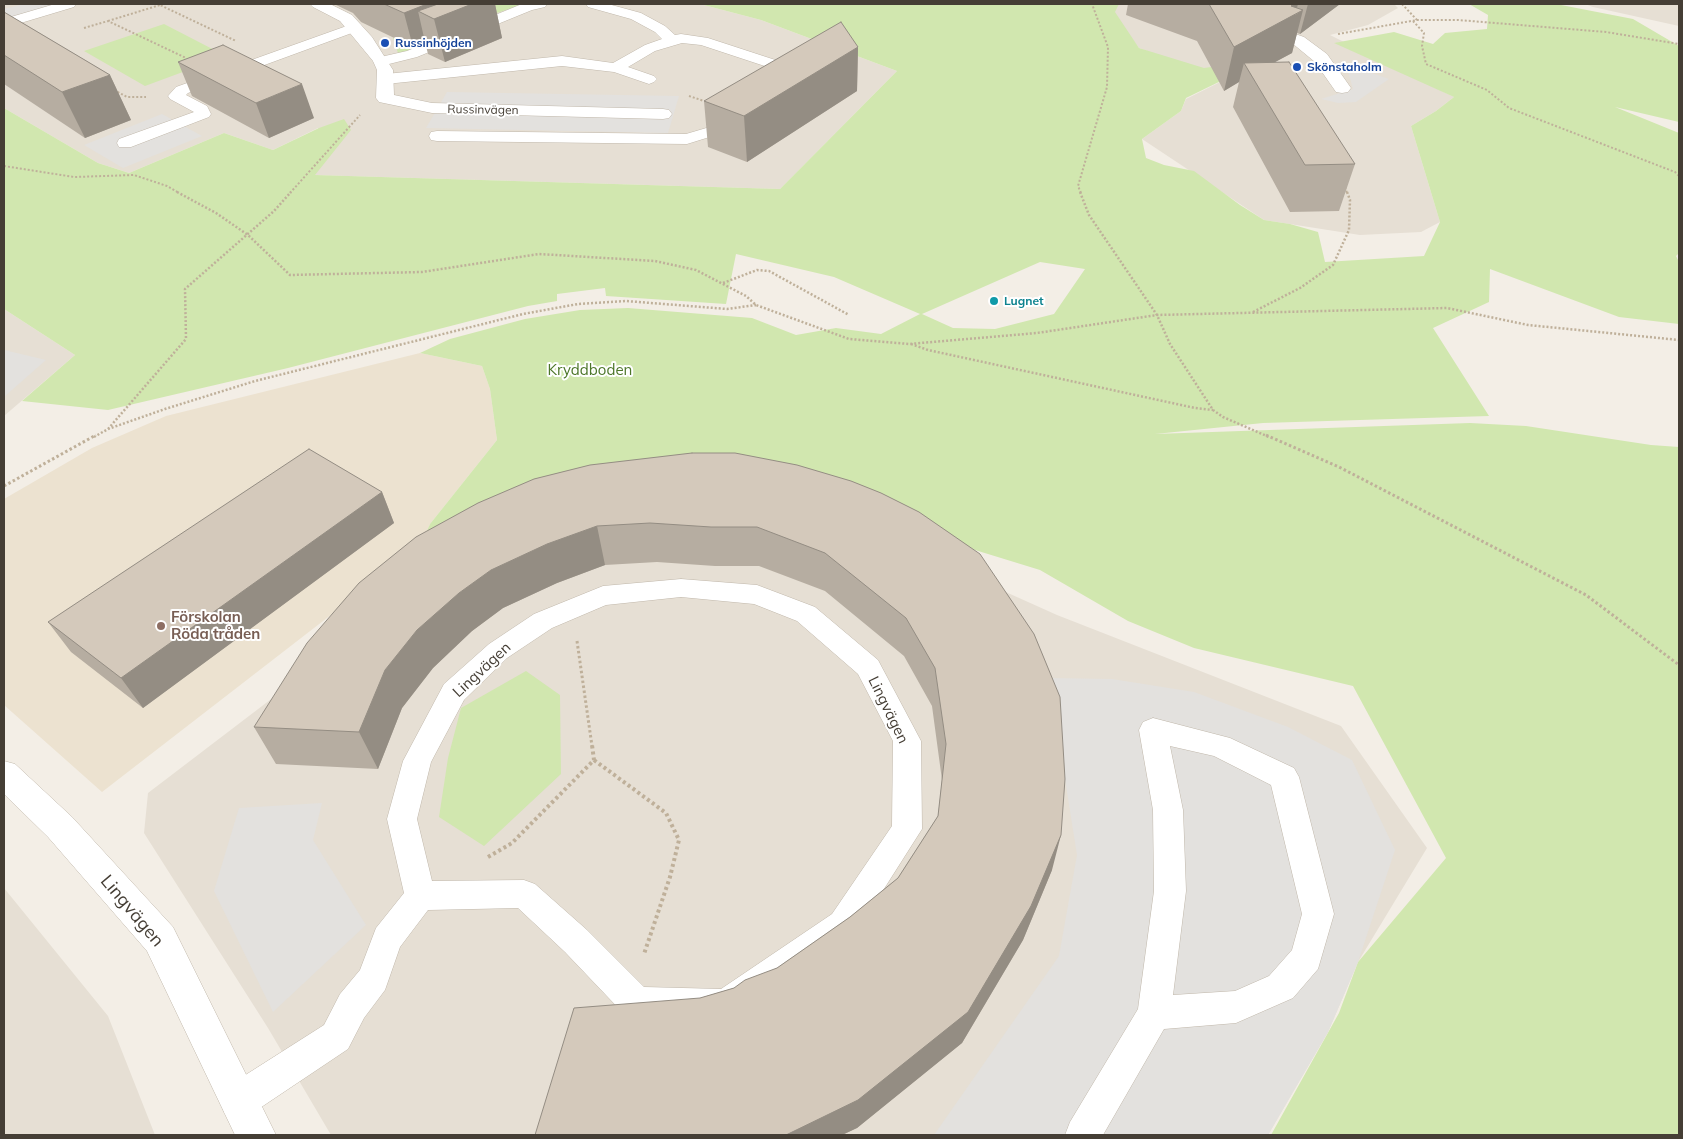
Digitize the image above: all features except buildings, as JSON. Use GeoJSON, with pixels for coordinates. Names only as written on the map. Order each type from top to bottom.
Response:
{"type":"FeatureCollection","features":[{"type":"Feature","properties":{"kind":"street"},"geometry":{"type":"LineString","coordinates":[[318,4],[346,18],[366,40],[381,61],[386,79],[385,98]]}},
{"type":"Feature","properties":{"kind":"street"},"geometry":{"type":"LineString","coordinates":[[1194,4],[1298,40],[1321,58],[1342,88]]}},
{"type":"Feature","properties":{"kind":"street","name":"Russinvägen"},"geometry":{"type":"LineString","coordinates":[[385,98],[432,108],[663,114]]}},
{"type":"Feature","properties":{"kind":"street","name":"Lingvägen"},"geometry":{"type":"LineString","coordinates":[[4,774],[60,828],[160,939],[256,1135]]}},
{"type":"Feature","properties":{"kind":"lane"},"geometry":{"type":"LineString","coordinates":[[4,24],[69,4]]}},
{"type":"Feature","properties":{"kind":"lane"},"geometry":{"type":"LineString","coordinates":[[381,61],[412,54],[527,7],[540,4]]}},
{"type":"Feature","properties":{"kind":"lane"},"geometry":{"type":"LineString","coordinates":[[593,4],[636,16],[660,29],[672,41]]}},
{"type":"Feature","properties":{"kind":"lane"},"geometry":{"type":"LineString","coordinates":[[125,143],[203,114],[201,109],[176,96],[182,90],[355,27]]}},
{"type":"Feature","properties":{"kind":"lane"},"geometry":{"type":"LineString","coordinates":[[616,68],[650,48],[681,38],[702,41],[802,73],[804,78],[788,88]]}},
{"type":"Feature","properties":{"kind":"lane"},"geometry":{"type":"LineString","coordinates":[[386,79],[553,62],[616,68],[649,79]]}},
{"type":"Feature","properties":{"kind":"lane"},"geometry":{"type":"LineString","coordinates":[[437,136],[687,139],[726,127],[746,114]]}},
{"type":"Feature","properties":{"kind":"lane","name":"Lingvägen"},"geometry":{"type":"LineString","coordinates":[[420,896],[402,819],[417,761],[454,692],[498,651],[543,621],[603,596],[680,588],[756,595],[806,614],[868,668],[908,741],[907,830],[842,925],[726,1006],[637,1003],[631,998]]}},
{"type":"Feature","properties":{"kind":"lane"},"geometry":{"type":"LineString","coordinates":[[1083,1135],[1154,1013],[1170,890],[1168,810],[1153,730],[1220,746],[1284,777],[1318,914],[1306,958],[1281,987],[1236,1007],[1154,1013]]}},
{"type":"Feature","properties":{"kind":"lane"},"geometry":{"type":"LineString","coordinates":[[238,1101],[336,1037],[352,1006],[373,979],[387,939],[420,896],[524,894],[576,941],[631,998]]}},
{"type":"Feature","properties":{"kind":"path"},"geometry":{"type":"LineString","coordinates":[[82,29],[162,4],[238,41]]}},
{"type":"Feature","properties":{"kind":"path"},"geometry":{"type":"LineString","coordinates":[[1092,4],[1108,47],[1107,88],[1078,186],[1089,215],[1157,315],[1170,344],[1213,410],[1223,417],[1339,467],[1586,595],[1679,665]]}},
{"type":"Feature","properties":{"kind":"path"},"geometry":{"type":"LineString","coordinates":[[1402,4],[1418,20]]}},
{"type":"Feature","properties":{"kind":"path"},"geometry":{"type":"LineString","coordinates":[[1298,40],[1418,20],[1458,20],[1606,32],[1679,44]]}},
{"type":"Feature","properties":{"kind":"path"},"geometry":{"type":"LineString","coordinates":[[1412,21],[1424,32],[1422,46],[1426,64],[1486,90],[1508,108],[1675,172],[1679,176]]}},
{"type":"Feature","properties":{"kind":"path"},"geometry":{"type":"LineString","coordinates":[[108,22],[186,58]]}},
{"type":"Feature","properties":{"kind":"path"},"geometry":{"type":"LineString","coordinates":[[649,79],[649,82],[746,114]]}},
{"type":"Feature","properties":{"kind":"path"},"geometry":{"type":"LineString","coordinates":[[110,88],[127,97],[153,96]]}},
{"type":"Feature","properties":{"kind":"path"},"geometry":{"type":"LineString","coordinates":[[108,429],[186,339],[185,289],[274,210],[374,101],[385,98]]}},
{"type":"Feature","properties":{"kind":"path"},"geometry":{"type":"LineString","coordinates":[[4,166],[74,176],[134,175],[167,186],[190,198],[248,235],[290,275],[422,272],[539,254],[655,261],[696,270],[746,296],[756,305],[849,339],[909,344],[1037,333],[1157,315],[1446,308],[1528,325],[1679,340]]}},
{"type":"Feature","properties":{"kind":"path"},"geometry":{"type":"LineString","coordinates":[[1675,172],[1679,170]]}},
{"type":"Feature","properties":{"kind":"path"},"geometry":{"type":"LineString","coordinates":[[1252,313],[1300,288],[1333,265],[1349,230],[1350,200],[1344,184]]}},
{"type":"Feature","properties":{"kind":"path"},"geometry":{"type":"LineString","coordinates":[[723,283],[756,270],[769,271],[849,315]]}},
{"type":"Feature","properties":{"kind":"path"},"geometry":{"type":"LineString","coordinates":[[4,486],[108,429],[255,381],[523,314],[578,304],[626,301],[727,308],[756,305]]}},
{"type":"Feature","properties":{"kind":"path"},"geometry":{"type":"LineString","coordinates":[[909,344],[928,350],[1166,402],[1213,410]]}},
{"type":"Feature","properties":{"kind":"path"},"geometry":{"type":"LineString","coordinates":[[572,609],[594,760],[666,812],[679,840],[670,877],[631,998]]}},
{"type":"Feature","properties":{"kind":"path"},"geometry":{"type":"LineString","coordinates":[[486,858],[512,843],[594,760]]}},
{"type":"Feature","properties":{"kind":"shaded area","name":"Russinhöjden"},"geometry":{"type":"Polygon","coordinates":[[[4,4],[475,4],[517,7],[524,4],[700,4],[761,20],[897,71],[780,189],[314,175],[318,128],[273,150],[224,133],[129,173],[98,163],[4,108],[4,4]]]}},
{"type":"Feature","properties":{"kind":"shaded area"},"geometry":{"type":"Polygon","coordinates":[[[24,4],[69,4],[4,22],[4,9],[24,4]]]}},
{"type":"Feature","properties":{"kind":"shaded area","name":"Skönstaholm"},"geometry":{"type":"Polygon","coordinates":[[[1105,4],[1394,4],[1398,8],[1368,25],[1330,35],[1454,97],[1436,111],[1411,126],[1440,222],[1421,232],[1360,235],[1264,220],[1142,139],[1181,111],[1186,99],[1224,80],[1139,48],[1105,4]]]}},
{"type":"Feature","properties":{"kind":"shaded area"},"geometry":{"type":"Polygon","coordinates":[[[1585,4],[1679,4],[1679,26],[1593,7],[1585,4]]]}},
{"type":"Feature","properties":{"kind":"shaded area"},"geometry":{"type":"Polygon","coordinates":[[[1346,64],[1389,79],[1356,102],[1338,103],[1321,99],[1353,89],[1346,64]]]}},
{"type":"Feature","properties":{"kind":"shaded area"},"geometry":{"type":"Polygon","coordinates":[[[447,92],[679,96],[668,133],[426,128],[447,92]]]}},
{"type":"Feature","properties":{"kind":"shaded area"},"geometry":{"type":"Polygon","coordinates":[[[162,114],[202,136],[123,168],[84,145],[162,114]]]}},
{"type":"Feature","properties":{"kind":"shaded area"},"geometry":{"type":"Polygon","coordinates":[[[4,309],[75,355],[4,416],[4,309]]]}},
{"type":"Feature","properties":{"kind":"shaded area"},"geometry":{"type":"Polygon","coordinates":[[[4,350],[46,360],[4,397],[4,350]]]}},
{"type":"Feature","properties":{"kind":"shaded area","name":"Förskolan Röda tråden"},"geometry":{"type":"Polygon","coordinates":[[[420,353],[482,366],[490,389],[497,440],[430,524],[420,546],[102,792],[4,705],[4,499],[92,448],[166,416],[420,353]]]}},
{"type":"Feature","properties":{"kind":"shaded area"},"geometry":{"type":"Polygon","coordinates":[[[823,510],[1057,615],[1341,726],[1427,848],[1358,962],[1328,1032],[1268,1135],[331,1135],[268,1028],[144,833],[148,793],[481,539],[823,510]]]}},
{"type":"Feature","properties":{"kind":"shaded area"},"geometry":{"type":"Polygon","coordinates":[[[1049,678],[1112,679],[1194,692],[1288,727],[1352,760],[1395,850],[1358,962],[1328,1032],[1268,1135],[934,1135],[1059,956],[1077,855],[1049,678]]]}},
{"type":"Feature","properties":{"kind":"shaded area"},"geometry":{"type":"Polygon","coordinates":[[[322,803],[313,840],[366,925],[273,1012],[214,891],[239,808],[322,803]]]}},
{"type":"Feature","properties":{"kind":"shaded area"},"geometry":{"type":"Polygon","coordinates":[[[4,888],[108,1016],[155,1135],[4,1135],[4,888]]]}},
{"type":"Feature","properties":{"kind":"green space"},"geometry":{"type":"Polygon","coordinates":[[[475,4],[524,4],[497,13],[408,52],[398,53],[393,38],[475,4]]]}},
{"type":"Feature","properties":{"kind":"green space","name":"Kryddboden"},"geometry":{"type":"Polygon","coordinates":[[[700,4],[1119,4],[1115,12],[1139,48],[1204,68],[1226,65],[1225,79],[1186,98],[1181,111],[1142,139],[1146,158],[1164,165],[1194,171],[1264,220],[1290,224],[1318,232],[1325,262],[1424,256],[1440,222],[1411,126],[1436,111],[1454,97],[1334,43],[1394,32],[1433,44],[1445,33],[1487,29],[1488,15],[1469,4],[1556,4],[1633,19],[1679,46],[1679,122],[1615,107],[1679,133],[1679,253],[1676,256],[1679,262],[1679,324],[1619,317],[1490,269],[1489,302],[1433,328],[1489,416],[1263,423],[1155,434],[1470,423],[1526,426],[1651,445],[1679,447],[1679,1135],[1271,1135],[1339,1013],[1358,962],[1446,858],[1353,686],[1194,648],[1128,621],[1040,570],[949,542],[420,546],[430,524],[497,440],[490,389],[482,366],[420,353],[450,339],[525,319],[580,310],[628,308],[752,318],[796,335],[836,328],[881,334],[920,314],[834,277],[736,254],[726,304],[606,296],[605,288],[557,294],[557,301],[528,306],[288,368],[108,410],[22,401],[75,355],[4,309],[4,108],[98,163],[129,173],[224,133],[273,150],[319,128],[344,119],[351,130],[315,175],[780,189],[897,71],[761,20],[700,4]],[[1040,262],[922,314],[953,328],[995,329],[1054,314],[1085,269],[1040,262]]]}},
{"type":"Feature","properties":{"kind":"green space"},"geometry":{"type":"Polygon","coordinates":[[[164,24],[226,56],[145,86],[84,51],[164,24]]]}},
{"type":"Feature","properties":{"kind":"green space"},"geometry":{"type":"Polygon","coordinates":[[[526,671],[560,695],[561,774],[484,846],[439,817],[448,758],[461,708],[526,671]]]}},
{"type":"Feature","properties":{"kind":"place","name":"Russinhöjden"},"geometry":{"type":"Point","coordinates":[385,43]}},
{"type":"Feature","properties":{"kind":"place","name":"Skönstaholm"},"geometry":{"type":"Point","coordinates":[1297,67]}},
{"type":"Feature","properties":{"kind":"place","name":"Lugnet"},"geometry":{"type":"Point","coordinates":[994,301]}},
{"type":"Feature","properties":{"kind":"place","name":"Förskolan Röda tråden"},"geometry":{"type":"Point","coordinates":[161,626]}}]}
